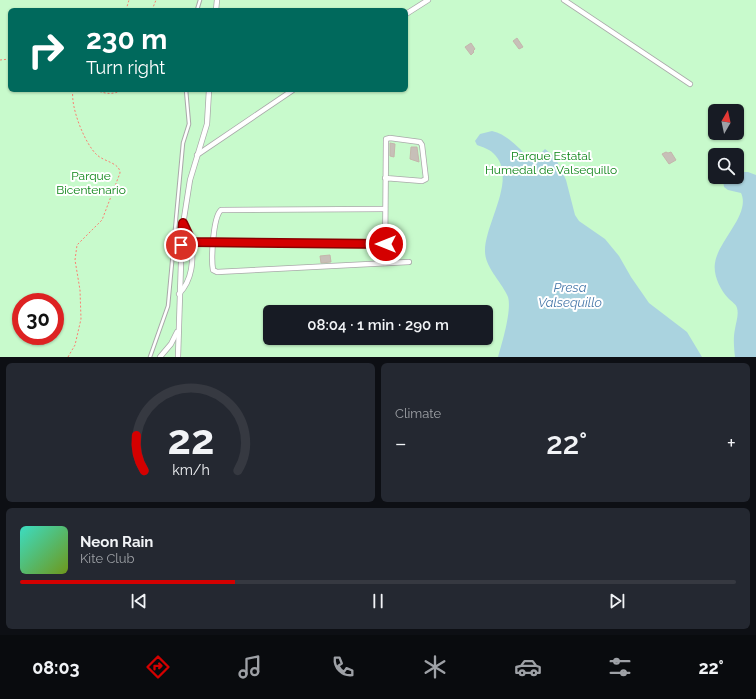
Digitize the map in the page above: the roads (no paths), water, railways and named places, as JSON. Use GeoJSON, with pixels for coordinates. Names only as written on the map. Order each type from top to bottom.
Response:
{"type":"FeatureCollection","features":[{"type":"Feature","properties":{"kind":"street"},"geometry":{"type":"LineString","coordinates":[[408,13],[428,0]]}},
{"type":"Feature","properties":{"kind":"street"},"geometry":{"type":"LineString","coordinates":[[564,0],[690,84]]}},
{"type":"Feature","properties":{"kind":"street"},"geometry":{"type":"LineString","coordinates":[[178,357],[177,331],[183,223],[187,196],[197,155],[207,124],[209,92]]}},
{"type":"Feature","properties":{"kind":"street"},"geometry":{"type":"LineString","coordinates":[[197,155],[290,92]]}},
{"type":"Feature","properties":{"kind":"street"},"geometry":{"type":"LineString","coordinates":[[385,178],[424,180],[426,176],[421,143],[390,138],[386,140],[385,178],[386,244],[385,263]]}},
{"type":"Feature","properties":{"kind":"street"},"geometry":{"type":"LineString","coordinates":[[385,209],[225,209],[218,212],[217,216],[213,243],[212,268],[217,272],[408,262]]}},
{"type":"Feature","properties":{"kind":"street"},"geometry":{"type":"LineString","coordinates":[[179,294],[189,280],[193,260],[192,242],[183,223]]}},
{"type":"Feature","properties":{"kind":"street"},"geometry":{"type":"LineString","coordinates":[[192,242],[386,244]]}},
{"type":"Feature","properties":{"kind":"street"},"geometry":{"type":"LineString","coordinates":[[160,357],[171,344],[177,331]]}},
{"type":"Feature","properties":{"kind":"lane"},"geometry":{"type":"LineString","coordinates":[[150,357],[168,306],[183,143],[189,124],[186,92]]}},
{"type":"Feature","properties":{"kind":"water","name":"Presa Valsequillo"},"geometry":{"type":"Polygon","coordinates":[[[492,131],[509,139],[531,160],[535,159],[545,149],[555,157],[566,180],[575,215],[579,221],[605,239],[619,256],[649,303],[687,332],[702,357],[498,357],[506,327],[509,303],[505,291],[488,263],[485,251],[486,239],[499,200],[503,174],[500,163],[493,153],[477,145],[475,141],[480,134],[492,131]]]}},
{"type":"Feature","properties":{"kind":"water"},"geometry":{"type":"Polygon","coordinates":[[[744,172],[756,175],[756,357],[735,357],[734,332],[738,311],[735,304],[720,287],[715,272],[717,255],[738,219],[742,210],[743,201],[741,193],[728,190],[724,187],[724,184],[744,184],[744,172]]]}},
{"type":"Feature","properties":{"kind":"park label","name":"Parque Estatal Humedal de Valsequillo"},"geometry":{"type":"Point","coordinates":[551,163]}},
{"type":"Feature","properties":{"kind":"park label","name":"Parque Bicentenario"},"geometry":{"type":"Point","coordinates":[91,183]}}]}
